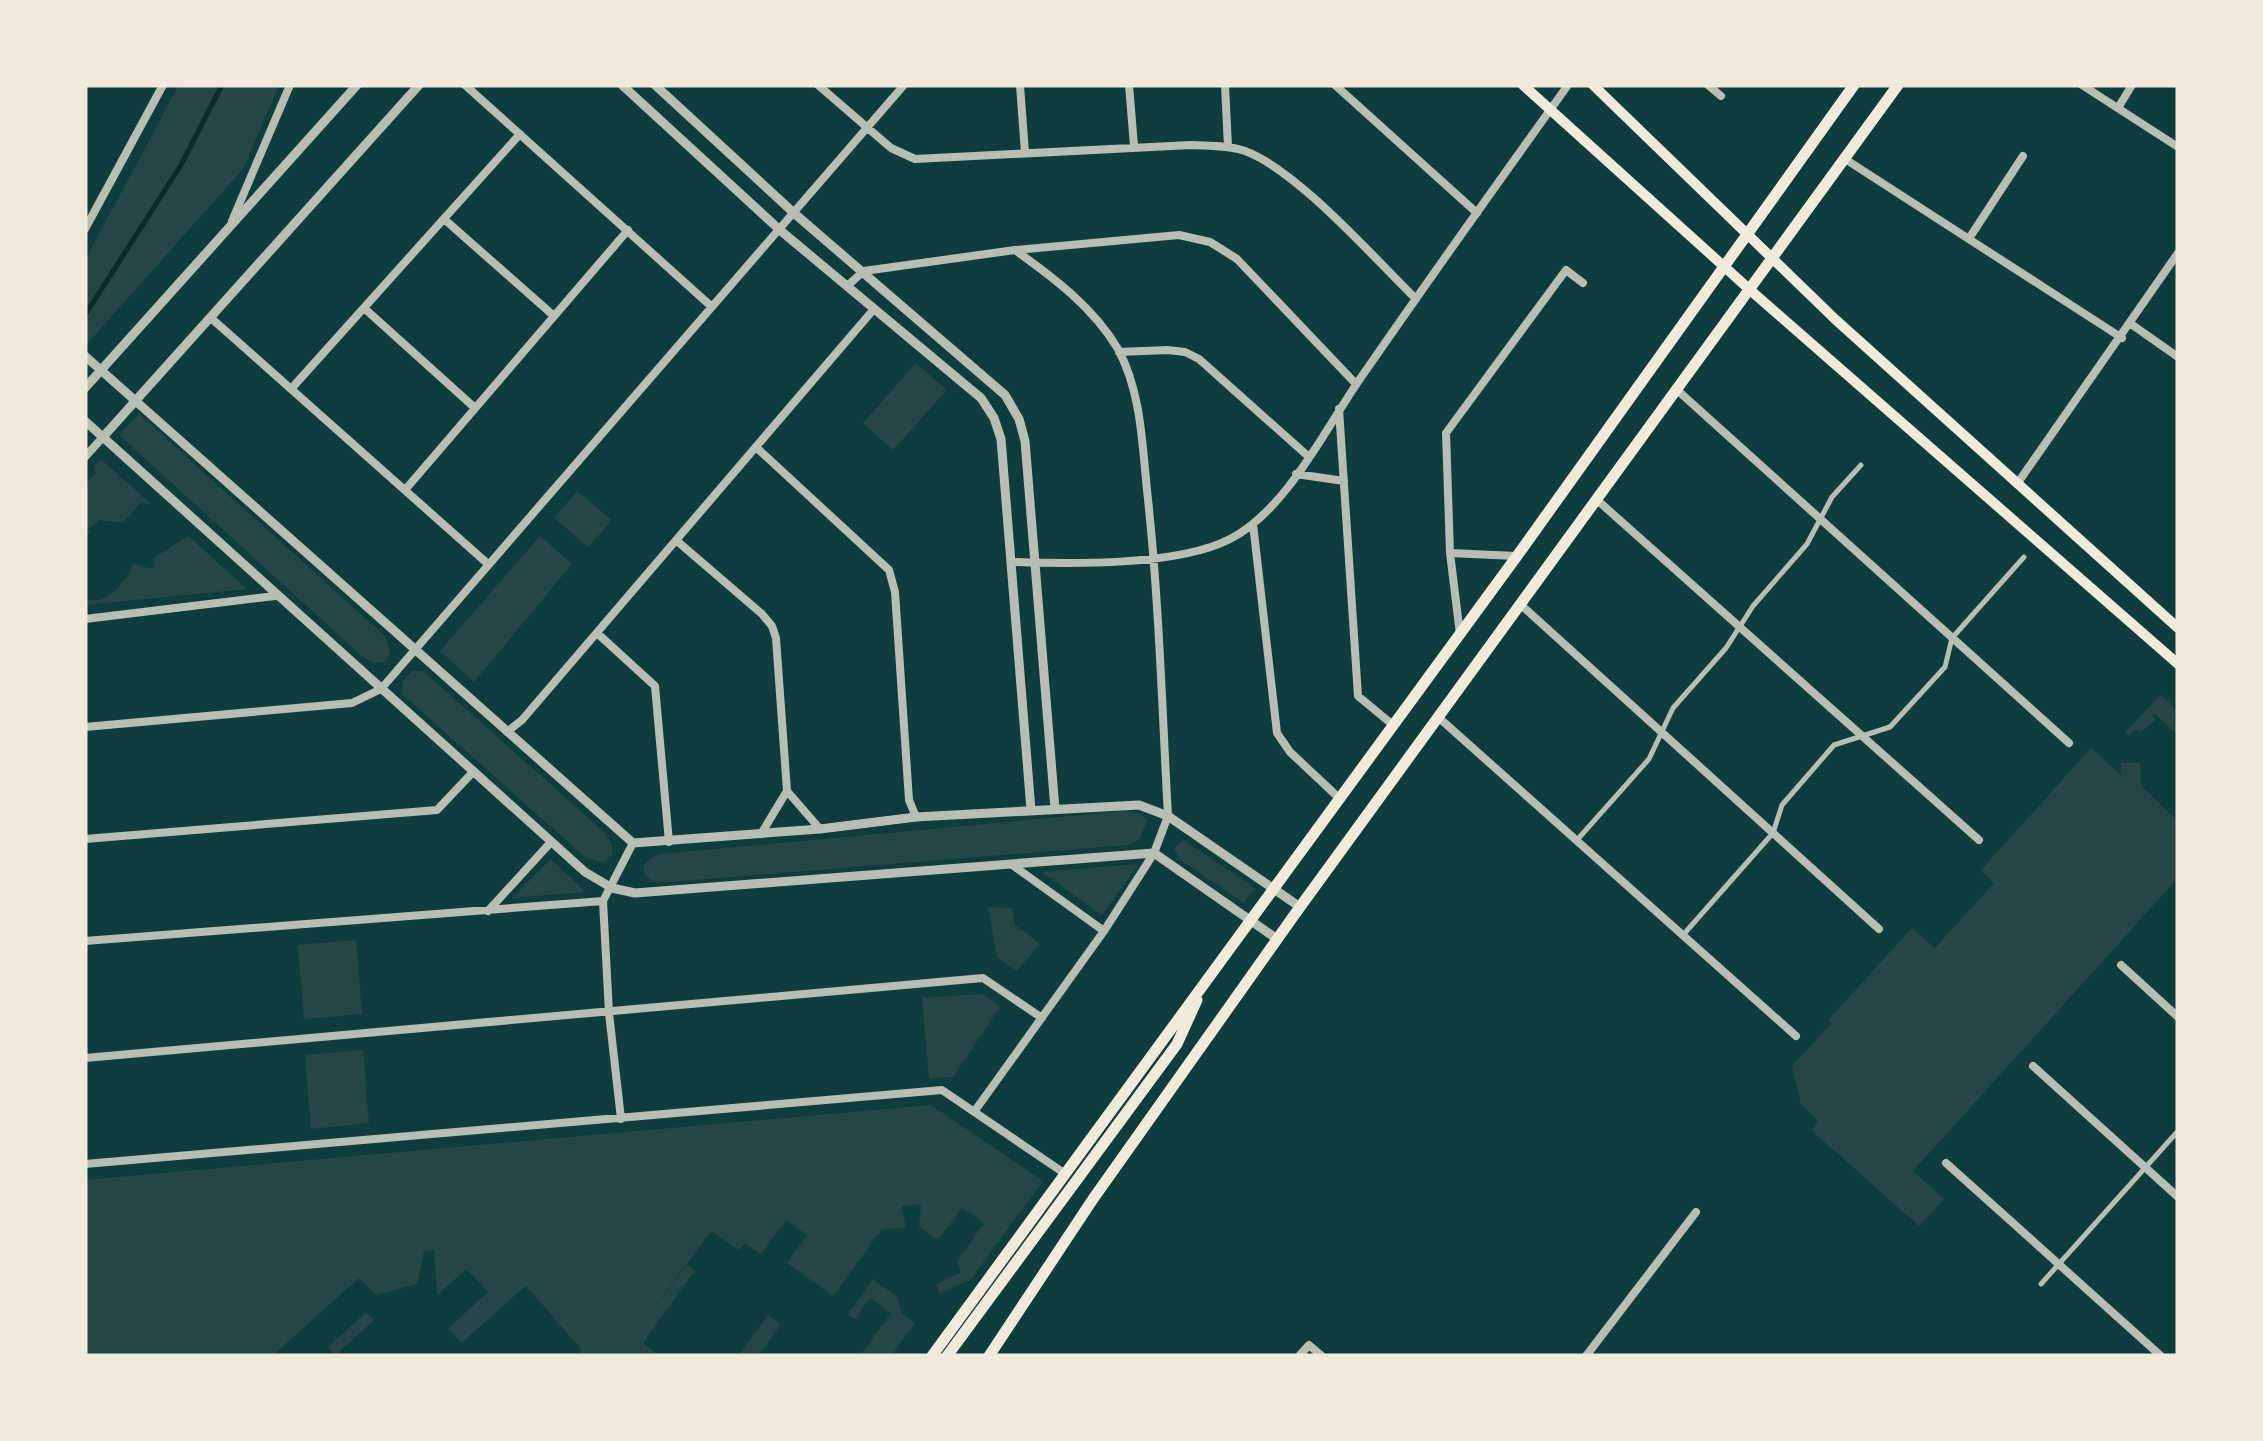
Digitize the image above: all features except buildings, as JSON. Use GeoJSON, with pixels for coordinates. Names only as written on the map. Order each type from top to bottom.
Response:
{"type":"FeatureCollection","features":[{"type":"Feature","properties":{"kind":"main road"},"geometry":{"type":"LineString","coordinates":[[1523,85],[1749,290],[2173,660],[2178,644]]}},
{"type":"Feature","properties":{"kind":"main road"},"geometry":{"type":"LineString","coordinates":[[1592,85],[1746,236],[2178,628]]}},
{"type":"Feature","properties":{"kind":"main road"},"geometry":{"type":"LineString","coordinates":[[932,1356],[1517,556],[1854,85]]}},
{"type":"Feature","properties":{"kind":"main road"},"geometry":{"type":"LineString","coordinates":[[989,1356],[1093,1198],[1300,906],[1898,85]]}},
{"type":"Feature","properties":{"kind":"main road"},"geometry":{"type":"LineString","coordinates":[[947,1356],[1177,1044],[1210,974]]}},
{"type":"Feature","properties":{"kind":"main road"},"geometry":{"type":"LineString","coordinates":[[980,1356],[1014,1317]]}},
{"type":"Feature","properties":{"kind":"street"},"geometry":{"type":"LineString","coordinates":[[85,230],[163,85]]}},
{"type":"Feature","properties":{"kind":"street"},"geometry":{"type":"LineString","coordinates":[[228,230],[290,85]]}},
{"type":"Feature","properties":{"kind":"street"},"geometry":{"type":"LineString","coordinates":[[85,388],[358,85]]}},
{"type":"Feature","properties":{"kind":"street"},"geometry":{"type":"LineString","coordinates":[[85,457],[419,85]]}},
{"type":"Feature","properties":{"kind":"street"},"geometry":{"type":"LineString","coordinates":[[465,85],[712,306]]}},
{"type":"Feature","properties":{"kind":"street"},"geometry":{"type":"LineString","coordinates":[[622,85],[781,231],[980,398],[994,418],[1002,439],[1031,810]]}},
{"type":"Feature","properties":{"kind":"street"},"geometry":{"type":"LineString","coordinates":[[655,85],[795,214],[1005,395],[1019,419],[1025,441],[1056,809]]}},
{"type":"Feature","properties":{"kind":"street"},"geometry":{"type":"LineString","coordinates":[[818,85],[891,148],[915,159],[1134,146],[1228,147],[1248,152],[1282,170],[1416,299]]}},
{"type":"Feature","properties":{"kind":"street"},"geometry":{"type":"LineString","coordinates":[[85,726],[352,704],[380,690],[904,85]]}},
{"type":"Feature","properties":{"kind":"street"},"geometry":{"type":"LineString","coordinates":[[1020,85],[1025,153]]}},
{"type":"Feature","properties":{"kind":"street"},"geometry":{"type":"LineString","coordinates":[[1128,85],[1134,146]]}},
{"type":"Feature","properties":{"kind":"street"},"geometry":{"type":"LineString","coordinates":[[1225,85],[1228,147]]}},
{"type":"Feature","properties":{"kind":"street"},"geometry":{"type":"LineString","coordinates":[[1334,85],[1477,213]]}},
{"type":"Feature","properties":{"kind":"street"},"geometry":{"type":"LineString","coordinates":[[1013,562],[1155,558],[1215,545],[1253,524],[1309,457],[1356,384],[1568,85]]}},
{"type":"Feature","properties":{"kind":"street"},"geometry":{"type":"LineString","coordinates":[[1708,85],[1721,96]]}},
{"type":"Feature","properties":{"kind":"street"},"geometry":{"type":"LineString","coordinates":[[2082,85],[2178,147]]}},
{"type":"Feature","properties":{"kind":"street"},"geometry":{"type":"LineString","coordinates":[[2118,108],[2132,85]]}},
{"type":"Feature","properties":{"kind":"street"},"geometry":{"type":"LineString","coordinates":[[292,389],[520,134]]}},
{"type":"Feature","properties":{"kind":"street"},"geometry":{"type":"LineString","coordinates":[[1970,237],[2023,156]]}},
{"type":"Feature","properties":{"kind":"street"},"geometry":{"type":"LineString","coordinates":[[1844,159],[2122,338]]}},
{"type":"Feature","properties":{"kind":"street"},"geometry":{"type":"LineString","coordinates":[[444,219],[554,316]]}},
{"type":"Feature","properties":{"kind":"street"},"geometry":{"type":"LineString","coordinates":[[405,490],[628,230]]}},
{"type":"Feature","properties":{"kind":"street"},"geometry":{"type":"LineString","coordinates":[[847,286],[864,271],[1015,250],[1179,236],[1210,242],[1236,259],[1356,384]]}},
{"type":"Feature","properties":{"kind":"street"},"geometry":{"type":"LineString","coordinates":[[974,1112],[1104,931],[1154,853],[1168,816],[1155,558],[1138,401],[1119,352],[1097,319],[1058,281],[1015,250]]}},
{"type":"Feature","properties":{"kind":"street"},"geometry":{"type":"LineString","coordinates":[[2017,484],[2178,253]]}},
{"type":"Feature","properties":{"kind":"street"},"geometry":{"type":"LineString","coordinates":[[1460,634],[1450,553],[1446,433],[1566,270],[1584,283]]}},
{"type":"Feature","properties":{"kind":"street"},"geometry":{"type":"LineString","coordinates":[[364,308],[475,408]]}},
{"type":"Feature","properties":{"kind":"street"},"geometry":{"type":"LineString","coordinates":[[507,732],[522,720],[874,309]]}},
{"type":"Feature","properties":{"kind":"street"},"geometry":{"type":"LineString","coordinates":[[211,318],[488,564]]}},
{"type":"Feature","properties":{"kind":"street"},"geometry":{"type":"LineString","coordinates":[[2131,324],[2178,357]]}},
{"type":"Feature","properties":{"kind":"street"},"geometry":{"type":"LineString","coordinates":[[1119,352],[1185,352],[1199,359],[1309,457]]}},
{"type":"Feature","properties":{"kind":"street"},"geometry":{"type":"LineString","coordinates":[[85,356],[633,843],[820,830],[916,817],[1139,805],[1168,816],[1300,906]]}},
{"type":"Feature","properties":{"kind":"street"},"geometry":{"type":"LineString","coordinates":[[1676,389],[2069,742]]}},
{"type":"Feature","properties":{"kind":"street"},"geometry":{"type":"LineString","coordinates":[[1340,408],[1358,696],[1393,725]]}},
{"type":"Feature","properties":{"kind":"street"},"geometry":{"type":"LineString","coordinates":[[85,421],[551,842],[585,872],[612,888],[635,893],[1154,853],[1277,939]]}},
{"type":"Feature","properties":{"kind":"street"},"geometry":{"type":"LineString","coordinates":[[756,448],[889,570],[895,592],[909,800],[916,817]]}},
{"type":"Feature","properties":{"kind":"street"},"geometry":{"type":"LineString","coordinates":[[1577,840],[1649,759],[1674,708],[1807,544],[1832,498],[1861,465]]}},
{"type":"Feature","properties":{"kind":"street"},"geometry":{"type":"LineString","coordinates":[[1296,474],[1344,481]]}},
{"type":"Feature","properties":{"kind":"street"},"geometry":{"type":"LineString","coordinates":[[1596,499],[1979,840]]}},
{"type":"Feature","properties":{"kind":"street"},"geometry":{"type":"LineString","coordinates":[[1253,524],[1277,733],[1290,752],[1339,798]]}},
{"type":"Feature","properties":{"kind":"street"},"geometry":{"type":"LineString","coordinates":[[677,540],[772,626],[776,638],[787,791],[761,834]]}},
{"type":"Feature","properties":{"kind":"street"},"geometry":{"type":"LineString","coordinates":[[1450,553],[1517,556]]}},
{"type":"Feature","properties":{"kind":"street"},"geometry":{"type":"LineString","coordinates":[[1683,935],[1773,833],[1782,805],[1834,744],[1890,727],[1944,666],[1952,638],[2024,558]]}},
{"type":"Feature","properties":{"kind":"street"},"geometry":{"type":"LineString","coordinates":[[85,619],[275,596]]}},
{"type":"Feature","properties":{"kind":"street"},"geometry":{"type":"LineString","coordinates":[[1520,604],[1879,929]]}},
{"type":"Feature","properties":{"kind":"street"},"geometry":{"type":"LineString","coordinates":[[597,633],[655,686],[670,843]]}},
{"type":"Feature","properties":{"kind":"street"},"geometry":{"type":"LineString","coordinates":[[1438,717],[1796,1036]]}},
{"type":"Feature","properties":{"kind":"street"},"geometry":{"type":"LineString","coordinates":[[85,839],[436,810],[474,771]]}},
{"type":"Feature","properties":{"kind":"street"},"geometry":{"type":"LineString","coordinates":[[787,791],[820,830]]}},
{"type":"Feature","properties":{"kind":"street"},"geometry":{"type":"LineString","coordinates":[[488,911],[551,842]]}},
{"type":"Feature","properties":{"kind":"street"},"geometry":{"type":"LineString","coordinates":[[620,1119],[603,901],[633,843]]}},
{"type":"Feature","properties":{"kind":"street"},"geometry":{"type":"LineString","coordinates":[[1011,864],[1104,931]]}},
{"type":"Feature","properties":{"kind":"street"},"geometry":{"type":"LineString","coordinates":[[85,940],[603,901]]}},
{"type":"Feature","properties":{"kind":"street"},"geometry":{"type":"LineString","coordinates":[[2121,966],[2178,1016]]}},
{"type":"Feature","properties":{"kind":"street"},"geometry":{"type":"LineString","coordinates":[[85,1058],[983,978],[1042,1018]]}},
{"type":"Feature","properties":{"kind":"street"},"geometry":{"type":"LineString","coordinates":[[2032,1066],[2178,1197]]}},
{"type":"Feature","properties":{"kind":"street"},"geometry":{"type":"LineString","coordinates":[[85,1164],[942,1090],[1064,1172]]}},
{"type":"Feature","properties":{"kind":"street"},"geometry":{"type":"LineString","coordinates":[[2040,1284],[2178,1131]]}},
{"type":"Feature","properties":{"kind":"street"},"geometry":{"type":"LineString","coordinates":[[1946,1162],[2161,1356]]}},
{"type":"Feature","properties":{"kind":"street"},"geometry":{"type":"LineString","coordinates":[[1586,1356],[1696,1212]]}},
{"type":"Feature","properties":{"kind":"street"},"geometry":{"type":"LineString","coordinates":[[1299,1356],[1309,1345],[1322,1356]]}},
{"type":"Feature","properties":{"kind":"shaded area"},"geometry":{"type":"Polygon","coordinates":[[[179,85],[279,85],[243,169],[85,346],[85,260],[179,85]]]}},
{"type":"Feature","properties":{"kind":"shaded area"},"geometry":{"type":"Polygon","coordinates":[[[916,363],[947,390],[893,450],[863,423],[916,363]]]}},
{"type":"Feature","properties":{"kind":"shaded area"},"geometry":{"type":"Polygon","coordinates":[[[139,414],[386,637],[390,654],[383,662],[364,658],[119,435],[139,414]]]}},
{"type":"Feature","properties":{"kind":"shaded area"},"geometry":{"type":"Polygon","coordinates":[[[101,459],[151,504],[141,503],[122,523],[100,520],[88,529],[92,532],[85,534],[85,485],[96,473],[94,466],[101,459]]]}},
{"type":"Feature","properties":{"kind":"shaded area"},"geometry":{"type":"Polygon","coordinates":[[[577,491],[612,520],[588,547],[554,518],[577,491]]]}},
{"type":"Feature","properties":{"kind":"shaded area"},"geometry":{"type":"Polygon","coordinates":[[[188,536],[247,589],[85,605],[85,599],[101,599],[115,591],[133,564],[153,569],[152,559],[188,536]]]}},
{"type":"Feature","properties":{"kind":"shaded area"},"geometry":{"type":"Polygon","coordinates":[[[540,536],[572,564],[474,682],[440,651],[540,536]]]}},
{"type":"Feature","properties":{"kind":"shaded area"},"geometry":{"type":"Polygon","coordinates":[[[412,671],[422,671],[430,677],[605,833],[612,844],[612,854],[604,863],[586,858],[402,694],[403,681],[412,671]]]}},
{"type":"Feature","properties":{"kind":"shaded area"},"geometry":{"type":"Polygon","coordinates":[[[2161,695],[2178,711],[2178,735],[2154,713],[2156,720],[2140,733],[2136,729],[2129,736],[2125,732],[2161,695]]]}},
{"type":"Feature","properties":{"kind":"shaded area"},"geometry":{"type":"Polygon","coordinates":[[[2091,748],[2121,775],[2121,763],[2140,763],[2141,785],[2178,822],[2178,878],[1913,1171],[1944,1199],[1919,1226],[1811,1130],[1818,1121],[1801,1104],[1792,1066],[1831,1024],[1828,1020],[1912,928],[1935,948],[1994,883],[1981,870],[2091,748]]]}},
{"type":"Feature","properties":{"kind":"shaded area"},"geometry":{"type":"Polygon","coordinates":[[[1125,811],[1140,813],[1147,821],[1139,840],[1128,845],[657,883],[644,871],[649,859],[661,854],[1125,811]]]}},
{"type":"Feature","properties":{"kind":"shaded area"},"geometry":{"type":"Polygon","coordinates":[[[1183,840],[1255,888],[1244,903],[1179,859],[1174,848],[1183,840]]]}},
{"type":"Feature","properties":{"kind":"shaded area"},"geometry":{"type":"Polygon","coordinates":[[[551,859],[585,892],[512,898],[551,859]]]}},
{"type":"Feature","properties":{"kind":"shaded area"},"geometry":{"type":"Polygon","coordinates":[[[1139,864],[1102,915],[1042,872],[1139,864]]]}},
{"type":"Feature","properties":{"kind":"shaded area"},"geometry":{"type":"Polygon","coordinates":[[[988,907],[1012,908],[1015,925],[1040,944],[1017,971],[997,957],[988,907]]]}},
{"type":"Feature","properties":{"kind":"shaded area"},"geometry":{"type":"Polygon","coordinates":[[[356,940],[362,1014],[304,1019],[298,945],[356,940]]]}},
{"type":"Feature","properties":{"kind":"shaded area"},"geometry":{"type":"Polygon","coordinates":[[[983,994],[1000,1007],[953,1077],[929,1078],[922,998],[983,994]]]}},
{"type":"Feature","properties":{"kind":"shaded area"},"geometry":{"type":"Polygon","coordinates":[[[363,1050],[369,1123],[311,1129],[305,1055],[363,1050]]]}},
{"type":"Feature","properties":{"kind":"shaded area"},"geometry":{"type":"Polygon","coordinates":[[[931,1105],[1043,1181],[971,1279],[939,1294],[937,1284],[961,1272],[957,1262],[984,1223],[962,1208],[938,1240],[919,1227],[921,1204],[902,1206],[906,1228],[882,1229],[833,1296],[787,1263],[807,1235],[786,1220],[761,1254],[745,1243],[739,1250],[711,1231],[638,1330],[687,1265],[695,1270],[643,1343],[659,1356],[576,1356],[582,1350],[526,1286],[461,1343],[449,1328],[488,1292],[466,1269],[437,1295],[434,1250],[424,1251],[417,1284],[376,1295],[359,1278],[272,1356],[85,1356],[85,1180],[931,1105]]]}},
{"type":"Feature","properties":{"kind":"shaded area"},"geometry":{"type":"Polygon","coordinates":[[[873,1279],[898,1298],[901,1313],[915,1323],[891,1356],[860,1356],[891,1313],[870,1298],[855,1319],[848,1314],[873,1279]]]}},
{"type":"Feature","properties":{"kind":"shaded area"},"geometry":{"type":"Polygon","coordinates":[[[366,1312],[374,1320],[336,1355],[328,1347],[366,1312]]]}},
{"type":"Feature","properties":{"kind":"shaded area"},"geometry":{"type":"Polygon","coordinates":[[[768,1315],[781,1324],[758,1356],[738,1356],[768,1315]]]}},
{"type":"Feature","properties":{"kind":"waterway"},"geometry":{"type":"LineString","coordinates":[[85,315],[181,165],[222,85]]}}]}
